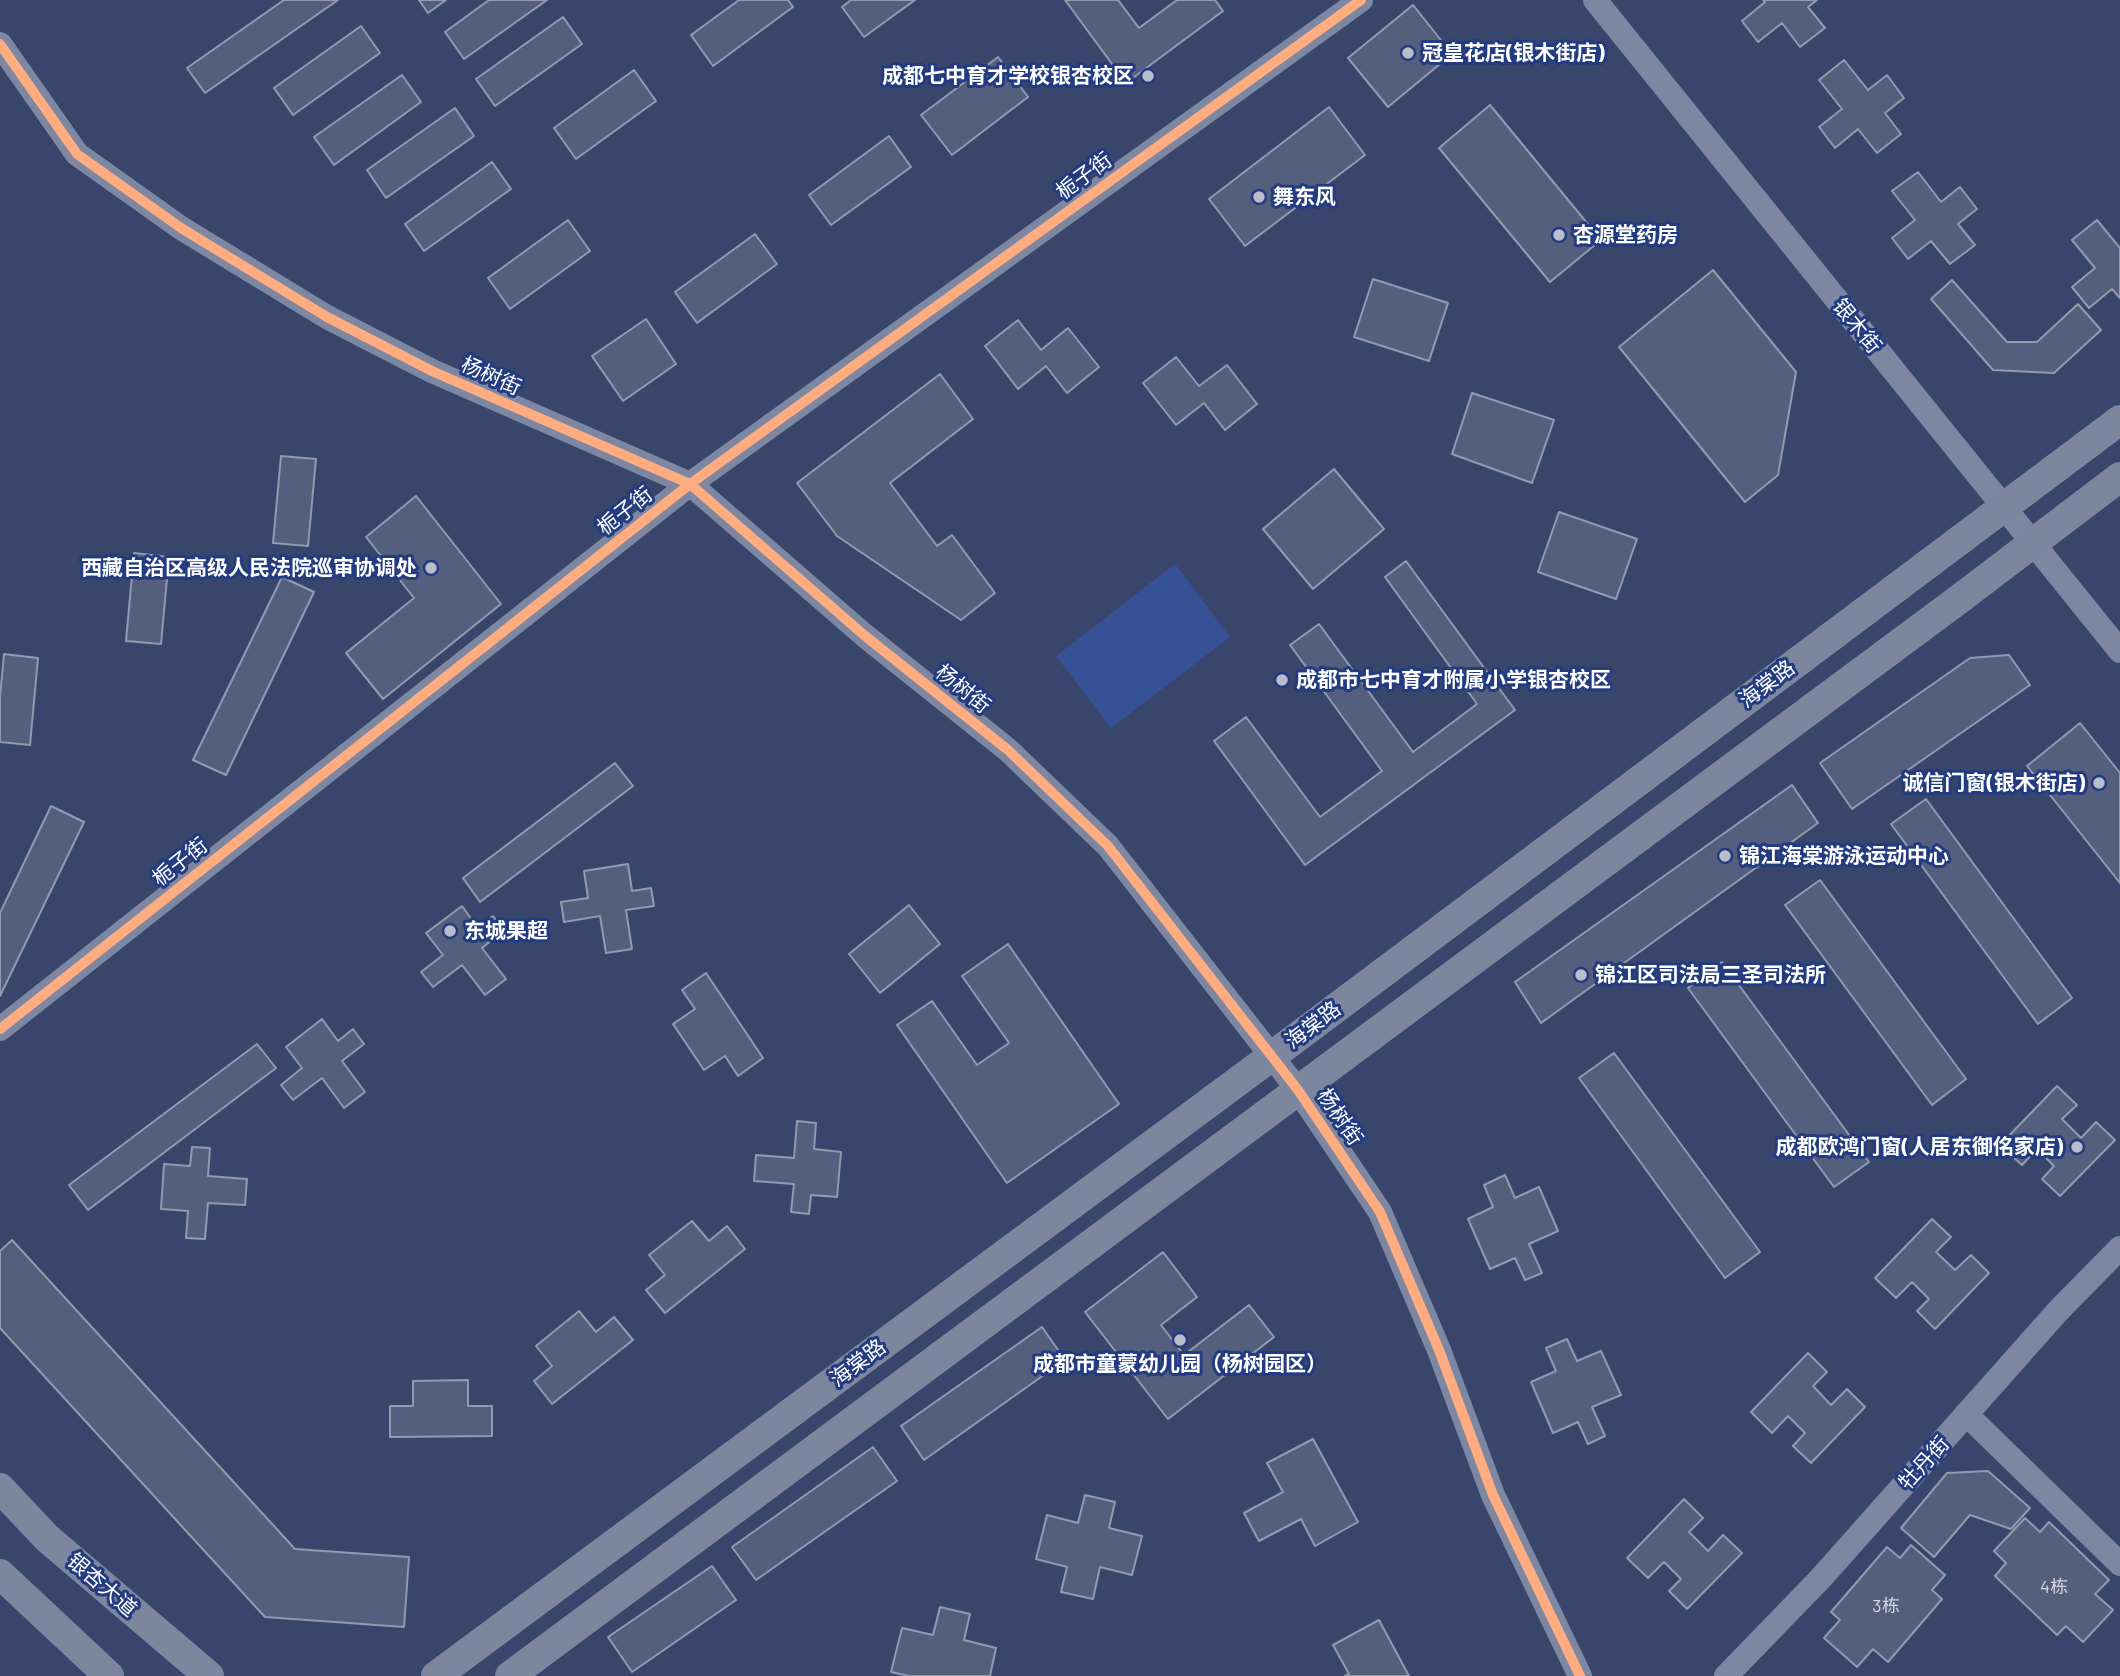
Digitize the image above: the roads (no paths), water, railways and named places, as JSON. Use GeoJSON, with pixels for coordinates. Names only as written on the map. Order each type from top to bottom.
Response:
{"type":"FeatureCollection","features":[{"type":"Feature","properties":{"kind":"main road","name":"海棠路"},"geometry":{"type":"LineString","coordinates":[[436,1676],[1272,1056],[2120,420]]}},
{"type":"Feature","properties":{"kind":"main road","name":"海棠路"},"geometry":{"type":"LineString","coordinates":[[510,1676],[2120,477]]}},
{"type":"Feature","properties":{"kind":"main road","name":"银杏大道"},"geometry":{"type":"LineString","coordinates":[[0,1488],[47,1538],[209,1676]]}},
{"type":"Feature","properties":{"kind":"main road"},"geometry":{"type":"LineString","coordinates":[[0,1574],[109,1676]]}},
{"type":"Feature","properties":{"kind":"street","name":"栀子街"},"geometry":{"type":"LineString","coordinates":[[0,1029],[690,484],[1361,0]]}},
{"type":"Feature","properties":{"kind":"street","name":"银木街"},"geometry":{"type":"LineString","coordinates":[[1595,0],[2120,651]]}},
{"type":"Feature","properties":{"kind":"street","name":"杨树街"},"geometry":{"type":"LineString","coordinates":[[0,44],[77,154],[181,228],[327,317],[432,371],[690,484],[864,635],[1008,750],[1108,846],[1298,1090],[1380,1212],[1439,1350],[1493,1495],[1580,1676]]}},
{"type":"Feature","properties":{"kind":"street","name":"牡丹街"},"geometry":{"type":"LineString","coordinates":[[1726,1676],[1821,1578],[2058,1311],[2120,1248]]}},
{"type":"Feature","properties":{"kind":"street"},"geometry":{"type":"LineString","coordinates":[[1966,1415],[2120,1563]]}},
{"type":"Feature","properties":{"kind":"place","name":"冠皇花店(银木街店)"},"geometry":{"type":"Point","coordinates":[1408,53]}},
{"type":"Feature","properties":{"kind":"place","name":"成都七中育才学校银杏校区"},"geometry":{"type":"Point","coordinates":[1148,76]}},
{"type":"Feature","properties":{"kind":"place","name":"舞东风"},"geometry":{"type":"Point","coordinates":[1259,197]}},
{"type":"Feature","properties":{"kind":"place","name":"杏源堂药房"},"geometry":{"type":"Point","coordinates":[1559,235]}},
{"type":"Feature","properties":{"kind":"place","name":"西藏自治区高级人民法院巡审协调处"},"geometry":{"type":"Point","coordinates":[431,568]}},
{"type":"Feature","properties":{"kind":"place","name":"成都市七中育才附属小学银杏校区"},"geometry":{"type":"Point","coordinates":[1282,680]}},
{"type":"Feature","properties":{"kind":"place","name":"诚信门窗(银木街店)"},"geometry":{"type":"Point","coordinates":[2099,783]}},
{"type":"Feature","properties":{"kind":"place","name":"锦江海棠游泳运动中心"},"geometry":{"type":"Point","coordinates":[1725,856]}},
{"type":"Feature","properties":{"kind":"place","name":"东城果超"},"geometry":{"type":"Point","coordinates":[450,931]}},
{"type":"Feature","properties":{"kind":"place","name":"锦江区司法局三圣司法所"},"geometry":{"type":"Point","coordinates":[1581,975]}},
{"type":"Feature","properties":{"kind":"place","name":"成都欧鸿门窗(人居东御佲家店)"},"geometry":{"type":"Point","coordinates":[2077,1147]}},
{"type":"Feature","properties":{"kind":"place","name":"成都市童蒙幼儿园（杨树园区）"},"geometry":{"type":"Point","coordinates":[1180,1340]}}]}
